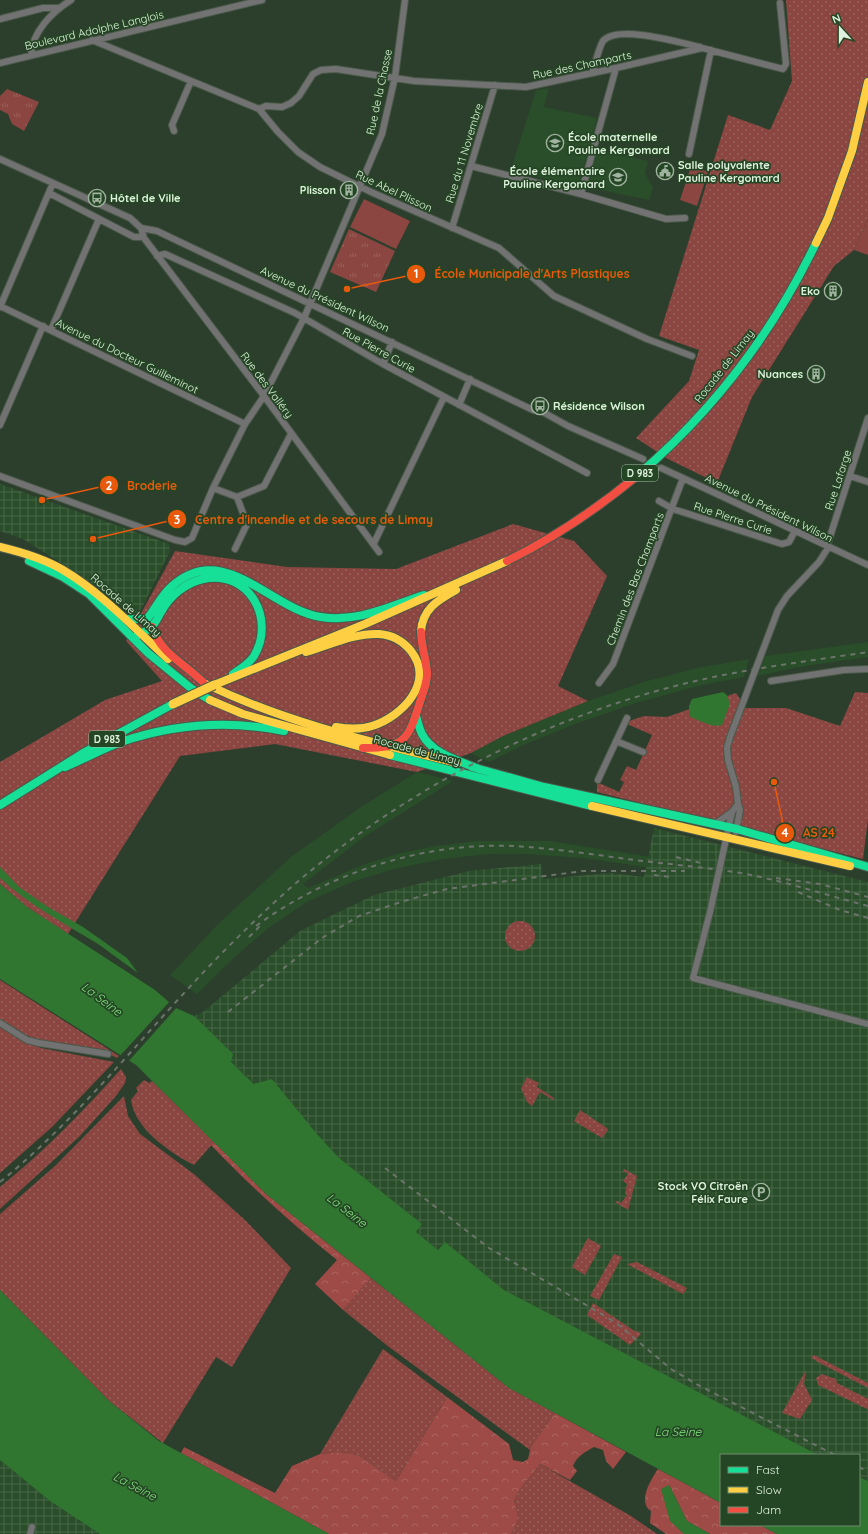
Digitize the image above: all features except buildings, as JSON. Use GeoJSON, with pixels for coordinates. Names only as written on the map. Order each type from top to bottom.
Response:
{"type":"FeatureCollection","features":[{"type":"Feature","properties":{"kind":"main road","name":"Rocade de Limay"},"geometry":{"type":"LineString","coordinates":[[482,574],[552,537],[590,512],[666,451],[718,397],[766,331],[808,262],[838,194],[863,114],[868,82]]}},
{"type":"Feature","properties":{"kind":"main road","name":"Rocade de Limay"},"geometry":{"type":"LineString","coordinates":[[4,549],[22,552],[62,569],[89,587],[126,619],[148,653],[192,689],[212,701],[242,714],[363,748],[578,803],[732,832],[817,850],[868,868]]}},
{"type":"Feature","properties":{"kind":"main road","name":"Rocade de Limay"},"geometry":{"type":"LineString","coordinates":[[4,549],[63,577],[89,594],[137,636],[168,659],[203,682],[246,704],[292,719],[544,787],[715,824],[732,832]]}},
{"type":"Feature","properties":{"kind":"main road"},"geometry":{"type":"LineString","coordinates":[[150,623],[172,587],[184,578],[208,571],[232,573],[260,587],[299,611],[329,618],[358,618],[410,599],[439,592]]}},
{"type":"Feature","properties":{"kind":"main road","name":"D 983"},"geometry":{"type":"LineString","coordinates":[[0,805],[43,777],[127,727],[172,704],[216,684],[290,655],[482,574]]}},
{"type":"Feature","properties":{"kind":"main road"},"geometry":{"type":"LineString","coordinates":[[363,748],[393,746],[408,735],[416,716],[426,681],[421,631],[424,617],[427,611],[437,601],[482,574]]}},
{"type":"Feature","properties":{"kind":"main road"},"geometry":{"type":"LineString","coordinates":[[137,636],[178,590],[204,579],[219,577],[236,582],[244,587],[262,613],[264,621],[262,637],[259,648],[247,664],[216,684]]}},
{"type":"Feature","properties":{"kind":"main road"},"geometry":{"type":"LineString","coordinates":[[126,619],[150,623]]}},
{"type":"Feature","properties":{"kind":"main road"},"geometry":{"type":"LineString","coordinates":[[150,623],[158,645],[203,682]]}},
{"type":"Feature","properties":{"kind":"main road"},"geometry":{"type":"LineString","coordinates":[[290,655],[321,648],[350,638],[381,634],[396,638],[410,648],[418,663],[420,674],[417,687],[409,702],[389,719],[372,726],[353,730],[292,719]]}},
{"type":"Feature","properties":{"kind":"main road"},"geometry":{"type":"LineString","coordinates":[[416,716],[422,734],[430,745],[439,751],[479,769]]}},
{"type":"Feature","properties":{"kind":"main road"},"geometry":{"type":"LineString","coordinates":[[43,777],[120,742],[176,728],[193,726],[250,725],[340,741]]}},
{"type":"Feature","properties":{"kind":"street"},"geometry":{"type":"LineString","coordinates":[[32,55],[33,41],[50,16],[58,8],[70,0]]}},
{"type":"Feature","properties":{"kind":"street","name":"Boulevard Adolphe Langlois"},"geometry":{"type":"LineString","coordinates":[[0,63],[262,0]]}},
{"type":"Feature","properties":{"kind":"street","name":"Rue de la Chasse"},"geometry":{"type":"LineString","coordinates":[[0,476],[175,540],[184,542],[188,541],[195,531],[213,488],[245,424],[264,396],[304,318],[382,134],[395,77],[405,0]]}},
{"type":"Feature","properties":{"kind":"street","name":"Rue des Champarts"},"geometry":{"type":"LineString","coordinates":[[259,108],[266,106],[282,107],[291,103],[299,96],[313,74],[321,70],[336,69],[414,81],[526,86],[616,68],[702,48],[783,69],[786,64],[780,3]]}},
{"type":"Feature","properties":{"kind":"street"},"geometry":{"type":"LineString","coordinates":[[0,20],[43,8],[58,8]]}},
{"type":"Feature","properties":{"kind":"street"},"geometry":{"type":"LineString","coordinates":[[592,73],[603,41],[612,36],[629,34],[702,48]]}},
{"type":"Feature","properties":{"kind":"street","name":"Rue Abel Plisson"},"geometry":{"type":"LineString","coordinates":[[92,40],[259,108],[278,132],[298,152],[320,167],[360,187],[499,248],[554,296],[647,339],[692,356]]}},
{"type":"Feature","properties":{"kind":"street"},"geometry":{"type":"LineString","coordinates":[[689,154],[711,50]]}},
{"type":"Feature","properties":{"kind":"street"},"geometry":{"type":"LineString","coordinates":[[581,194],[616,68]]}},
{"type":"Feature","properties":{"kind":"street"},"geometry":{"type":"LineString","coordinates":[[174,130],[172,125],[191,81]]}},
{"type":"Feature","properties":{"kind":"street","name":"Rue du 11 Novembre"},"geometry":{"type":"LineString","coordinates":[[452,228],[495,85]]}},
{"type":"Feature","properties":{"kind":"street","name":"Avenue du Président Wilson"},"geometry":{"type":"LineString","coordinates":[[0,160],[130,218],[141,228],[157,230],[310,304],[643,459]]}},
{"type":"Feature","properties":{"kind":"street"},"geometry":{"type":"LineString","coordinates":[[471,166],[581,194],[666,219],[685,218]]}},
{"type":"Feature","properties":{"kind":"street"},"geometry":{"type":"LineString","coordinates":[[0,306],[53,183]]}},
{"type":"Feature","properties":{"kind":"street"},"geometry":{"type":"LineString","coordinates":[[49,193],[134,237],[142,237],[141,228]]}},
{"type":"Feature","properties":{"kind":"street"},"geometry":{"type":"LineString","coordinates":[[51,330],[99,219]]}},
{"type":"Feature","properties":{"kind":"street","name":"Rue des Valléry"},"geometry":{"type":"LineString","coordinates":[[142,237],[264,396],[374,543],[379,552]]}},
{"type":"Feature","properties":{"kind":"street","name":"Rue Pierre Curie"},"geometry":{"type":"LineString","coordinates":[[157,256],[165,254],[295,313],[383,364],[587,473]]}},
{"type":"Feature","properties":{"kind":"street","name":"Avenue du Docteur Guilleminot"},"geometry":{"type":"LineString","coordinates":[[0,306],[245,424]]}},
{"type":"Feature","properties":{"kind":"street"},"geometry":{"type":"LineString","coordinates":[[0,425],[43,326]]}},
{"type":"Feature","properties":{"kind":"street"},"geometry":{"type":"LineString","coordinates":[[383,364],[392,342]]}},
{"type":"Feature","properties":{"kind":"street"},"geometry":{"type":"LineString","coordinates":[[459,405],[470,379]]}},
{"type":"Feature","properties":{"kind":"street"},"geometry":{"type":"LineString","coordinates":[[374,543],[444,397]]}},
{"type":"Feature","properties":{"kind":"street","name":"Rue Lafarge"},"geometry":{"type":"LineString","coordinates":[[828,548],[828,542],[868,418]]}},
{"type":"Feature","properties":{"kind":"street"},"geometry":{"type":"LineString","coordinates":[[237,498],[264,486],[291,434]]}},
{"type":"Feature","properties":{"kind":"street","name":"Avenue du Président Wilson"},"geometry":{"type":"LineString","coordinates":[[661,468],[828,548],[868,565]]}},
{"type":"Feature","properties":{"kind":"street"},"geometry":{"type":"LineString","coordinates":[[850,476],[868,482]]}},
{"type":"Feature","properties":{"kind":"street","name":"Chemin des Bas Champarts"},"geometry":{"type":"LineString","coordinates":[[599,683],[613,664],[673,509],[683,478]]}},
{"type":"Feature","properties":{"kind":"street"},"geometry":{"type":"LineString","coordinates":[[213,488],[237,498],[247,524],[235,549]]}},
{"type":"Feature","properties":{"kind":"street","name":"Rue Pierre Curie"},"geometry":{"type":"LineString","coordinates":[[659,502],[673,509],[782,544],[789,542],[795,531]]}},
{"type":"Feature","properties":{"kind":"street"},"geometry":{"type":"LineString","coordinates":[[828,548],[819,562],[787,596],[778,610],[730,737],[727,748],[728,760],[736,787],[740,810],[732,832],[693,978],[868,1024]]}},
{"type":"Feature","properties":{"kind":"street"},"geometry":{"type":"LineString","coordinates":[[772,681],[844,670],[868,669]]}},
{"type":"Feature","properties":{"kind":"street"},"geometry":{"type":"LineString","coordinates":[[598,780],[626,718]]}},
{"type":"Feature","properties":{"kind":"street"},"geometry":{"type":"LineString","coordinates":[[616,741],[643,752]]}},
{"type":"Feature","properties":{"kind":"street"},"geometry":{"type":"LineString","coordinates":[[715,824],[732,812],[738,804]]}},
{"type":"Feature","properties":{"kind":"street"},"geometry":{"type":"LineString","coordinates":[[732,812],[732,832]]}},
{"type":"Feature","properties":{"kind":"street"},"geometry":{"type":"LineString","coordinates":[[0,1023],[27,1040],[108,1054]]}},
{"type":"Feature","properties":{"kind":"street"},"geometry":{"type":"LineString","coordinates":[[30,1534],[32,1527]]}},
{"type":"Feature","properties":{"kind":"shaded area","name":"École maternelle Pauline Kergomard"},"geometry":{"type":"Polygon","coordinates":[[[549,88],[544,107],[597,118],[578,189],[511,169],[536,90],[549,88]]]}},
{"type":"Feature","properties":{"kind":"shaded area","name":"École élémentaire Pauline Kergomard"},"geometry":{"type":"Polygon","coordinates":[[[597,150],[648,161],[645,173],[653,188],[649,200],[601,190],[588,182],[597,150]]]}},
{"type":"Feature","properties":{"kind":"shaded area"},"geometry":{"type":"Polygon","coordinates":[[[0,484],[169,544],[170,551],[139,614],[131,614],[103,591],[80,575],[23,539],[0,531],[0,484]]]}},
{"type":"Feature","properties":{"kind":"shaded area"},"geometry":{"type":"Polygon","coordinates":[[[868,642],[868,657],[799,667],[758,676],[765,656],[868,642]]]}},
{"type":"Feature","properties":{"kind":"shaded area"},"geometry":{"type":"Polygon","coordinates":[[[749,659],[744,677],[698,686],[636,703],[575,724],[519,747],[489,762],[471,753],[503,736],[588,701],[647,681],[697,668],[749,659]]]}},
{"type":"Feature","properties":{"kind":"shaded area"},"geometry":{"type":"Polygon","coordinates":[[[417,772],[453,781],[364,837],[303,884],[308,888],[365,864],[397,854],[436,846],[476,841],[550,841],[663,859],[645,867],[583,858],[526,854],[489,854],[443,859],[394,869],[352,882],[307,902],[270,927],[238,954],[197,994],[170,975],[219,923],[292,856],[361,807],[417,772]]]}},
{"type":"Feature","properties":{"kind":"shaded area"},"geometry":{"type":"Polygon","coordinates":[[[654,828],[868,882],[868,1481],[860,1477],[860,1454],[816,1454],[504,1290],[445,1242],[438,1250],[416,1232],[422,1224],[338,1157],[316,1133],[255,1084],[231,1062],[194,1016],[203,1012],[300,931],[374,895],[469,871],[541,864],[543,879],[610,873],[644,877],[654,828]]]}},
{"type":"Feature","properties":{"kind":"shaded area"},"geometry":{"type":"Polygon","coordinates":[[[0,1460],[50,1501],[100,1534],[0,1534],[0,1460]]]}},
{"type":"Feature","properties":{"kind":"green space"},"geometry":{"type":"Polygon","coordinates":[[[786,0],[868,0],[868,219],[854,250],[834,266],[752,397],[717,483],[668,459],[636,438],[689,381],[699,350],[659,336],[728,115],[770,130],[792,81],[786,0]]]}},
{"type":"Feature","properties":{"kind":"green space"},"geometry":{"type":"Polygon","coordinates":[[[7,89],[39,102],[24,131],[12,124],[8,114],[0,110],[0,96],[7,89]]]}},
{"type":"Feature","properties":{"kind":"green space"},"geometry":{"type":"Polygon","coordinates":[[[691,166],[708,172],[697,206],[680,200],[691,166]]]}},
{"type":"Feature","properties":{"kind":"green space"},"geometry":{"type":"Polygon","coordinates":[[[364,199],[410,221],[396,249],[350,227],[364,199]]]}},
{"type":"Feature","properties":{"kind":"green space"},"geometry":{"type":"Polygon","coordinates":[[[868,219],[868,255],[854,250],[868,219]]]}},
{"type":"Feature","properties":{"kind":"green space"},"geometry":{"type":"Polygon","coordinates":[[[349,229],[395,251],[376,292],[330,272],[349,229]]]}},
{"type":"Feature","properties":{"kind":"green space"},"geometry":{"type":"Polygon","coordinates":[[[513,524],[574,541],[607,576],[558,686],[588,701],[503,736],[471,753],[417,772],[275,744],[180,756],[68,934],[27,907],[0,884],[0,762],[105,700],[162,681],[126,641],[175,551],[287,567],[396,569],[513,524]]]}},
{"type":"Feature","properties":{"kind":"green space"},"geometry":{"type":"Polygon","coordinates":[[[855,692],[868,693],[868,819],[863,859],[597,792],[597,782],[619,792],[624,782],[620,780],[627,766],[636,770],[652,735],[627,724],[629,721],[644,716],[667,717],[736,693],[746,708],[786,708],[840,726],[855,692]]]}},
{"type":"Feature","properties":{"kind":"green space"},"geometry":{"type":"Polygon","coordinates":[[[520,921],[531,925],[535,936],[531,947],[520,951],[509,947],[505,936],[509,925],[520,921]]]}},
{"type":"Feature","properties":{"kind":"green space"},"geometry":{"type":"Polygon","coordinates":[[[0,980],[119,1056],[117,1058],[92,1049],[48,1043],[23,1034],[0,1021],[0,980]]]}},
{"type":"Feature","properties":{"kind":"green space"},"geometry":{"type":"Polygon","coordinates":[[[0,1027],[41,1048],[114,1062],[52,1127],[0,1173],[0,1027]]]}},
{"type":"Feature","properties":{"kind":"green space"},"geometry":{"type":"Polygon","coordinates":[[[121,1069],[126,1077],[125,1083],[116,1096],[79,1137],[0,1209],[0,1187],[33,1159],[63,1130],[121,1069]]]}},
{"type":"Feature","properties":{"kind":"green space"},"geometry":{"type":"Polygon","coordinates":[[[527,1077],[539,1083],[537,1087],[554,1098],[553,1100],[540,1092],[532,1106],[527,1102],[521,1088],[527,1077]]]}},
{"type":"Feature","properties":{"kind":"green space"},"geometry":{"type":"Polygon","coordinates":[[[144,1080],[149,1083],[152,1081],[214,1142],[194,1165],[164,1146],[146,1130],[139,1121],[131,1100],[138,1091],[136,1088],[144,1080]]]}},
{"type":"Feature","properties":{"kind":"green space"},"geometry":{"type":"Polygon","coordinates":[[[124,1096],[128,1116],[140,1134],[195,1175],[246,1221],[291,1268],[232,1367],[216,1357],[163,1443],[109,1401],[0,1290],[0,1214],[55,1166],[124,1096]]]}},
{"type":"Feature","properties":{"kind":"green space"},"geometry":{"type":"Polygon","coordinates":[[[580,1110],[607,1128],[608,1130],[602,1138],[574,1121],[580,1110]]]}},
{"type":"Feature","properties":{"kind":"green space"},"geometry":{"type":"Polygon","coordinates":[[[214,1142],[266,1194],[371,1278],[343,1310],[315,1284],[337,1260],[288,1219],[226,1161],[211,1145],[214,1142]]]}},
{"type":"Feature","properties":{"kind":"green space"},"geometry":{"type":"Polygon","coordinates":[[[624,1169],[637,1176],[628,1210],[615,1202],[617,1201],[621,1203],[627,1195],[625,1193],[627,1184],[623,1181],[628,1174],[623,1171],[624,1169]]]}},
{"type":"Feature","properties":{"kind":"green space"},"geometry":{"type":"Polygon","coordinates":[[[588,1238],[601,1246],[585,1275],[572,1267],[588,1238]]]}},
{"type":"Feature","properties":{"kind":"green space"},"geometry":{"type":"Polygon","coordinates":[[[614,1254],[622,1257],[599,1300],[590,1296],[614,1254]]]}},
{"type":"Feature","properties":{"kind":"green space"},"geometry":{"type":"Polygon","coordinates":[[[637,1262],[687,1288],[683,1294],[627,1264],[637,1262]]]}},
{"type":"Feature","properties":{"kind":"green space"},"geometry":{"type":"Polygon","coordinates":[[[371,1278],[509,1388],[555,1413],[531,1446],[530,1450],[389,1347],[343,1310],[371,1278]]]}},
{"type":"Feature","properties":{"kind":"green space"},"geometry":{"type":"Polygon","coordinates":[[[593,1303],[641,1334],[630,1345],[587,1315],[593,1303]]]}},
{"type":"Feature","properties":{"kind":"green space"},"geometry":{"type":"Polygon","coordinates":[[[383,1349],[447,1397],[396,1481],[358,1455],[340,1452],[320,1454],[383,1349]]]}},
{"type":"Feature","properties":{"kind":"green space"},"geometry":{"type":"Polygon","coordinates":[[[814,1355],[868,1383],[868,1388],[816,1361],[811,1357],[814,1355]]]}},
{"type":"Feature","properties":{"kind":"green space"},"geometry":{"type":"Polygon","coordinates":[[[806,1370],[804,1384],[812,1400],[800,1419],[782,1413],[806,1370]]]}},
{"type":"Feature","properties":{"kind":"green space"},"geometry":{"type":"Polygon","coordinates":[[[822,1374],[836,1379],[837,1383],[868,1399],[868,1408],[867,1409],[818,1385],[816,1378],[822,1374]]]}},
{"type":"Feature","properties":{"kind":"green space"},"geometry":{"type":"Polygon","coordinates":[[[447,1397],[509,1444],[513,1460],[523,1462],[528,1459],[531,1446],[555,1413],[626,1452],[613,1469],[606,1461],[603,1450],[594,1447],[579,1457],[573,1466],[577,1471],[570,1480],[540,1464],[518,1492],[514,1501],[517,1510],[517,1518],[511,1534],[329,1534],[181,1453],[184,1447],[275,1493],[292,1466],[320,1454],[340,1452],[358,1455],[396,1481],[447,1397]]]}},
{"type":"Feature","properties":{"kind":"green space"},"geometry":{"type":"Polygon","coordinates":[[[540,1464],[631,1516],[657,1534],[511,1534],[517,1518],[516,1505],[514,1501],[518,1492],[540,1464]]]}},
{"type":"Feature","properties":{"kind":"green space"},"geometry":{"type":"Polygon","coordinates":[[[658,1469],[720,1502],[720,1526],[762,1526],[777,1534],[710,1534],[687,1521],[669,1485],[668,1512],[673,1522],[684,1534],[666,1534],[650,1523],[651,1511],[645,1502],[645,1496],[658,1469]]]}},
{"type":"Feature","properties":{"kind":"water"},"geometry":{"type":"Polygon","coordinates":[[[723,692],[727,695],[730,704],[722,725],[710,725],[689,716],[689,706],[692,699],[723,692]]]}},
{"type":"Feature","properties":{"kind":"water"},"geometry":{"type":"Polygon","coordinates":[[[0,867],[19,887],[48,907],[83,927],[127,958],[138,973],[98,944],[47,913],[11,888],[0,878],[0,867]]]}},
{"type":"Feature","properties":{"kind":"water","name":"La Seine"},"geometry":{"type":"Polygon","coordinates":[[[0,884],[27,907],[155,990],[176,1008],[194,1016],[233,1054],[231,1062],[254,1084],[272,1079],[316,1133],[338,1157],[422,1224],[416,1232],[438,1250],[445,1242],[504,1290],[816,1454],[720,1454],[720,1502],[509,1388],[266,1194],[136,1065],[0,979],[0,884]]]}},
{"type":"Feature","properties":{"kind":"water"},"geometry":{"type":"Polygon","coordinates":[[[0,1290],[109,1401],[159,1441],[329,1534],[100,1534],[50,1501],[0,1460],[0,1290]]]}},
{"type":"Feature","properties":{"kind":"water"},"geometry":{"type":"Polygon","coordinates":[[[860,1477],[868,1481],[868,1534],[777,1534],[762,1526],[860,1526],[860,1477]]]}},
{"type":"Feature","properties":{"kind":"water"},"geometry":{"type":"Polygon","coordinates":[[[669,1485],[687,1521],[710,1534],[684,1534],[670,1521],[661,1489],[669,1485]]]}},
{"type":"Feature","properties":{"kind":"pier"},"geometry":{"type":"Polygon","coordinates":[[[171,1000],[178,1006],[127,1063],[118,1058],[171,1000]]]}},
{"type":"Feature","properties":{"kind":"railway"},"geometry":{"type":"LineString","coordinates":[[0,1182],[31,1155],[89,1098],[199,977],[277,900],[308,873],[349,841],[391,812],[435,785],[480,760],[526,738],[622,701],[671,687],[720,676],[868,652]]}},
{"type":"Feature","properties":{"kind":"railway"},"geometry":{"type":"LineString","coordinates":[[256,926],[284,907],[345,876],[412,856],[445,849],[479,846],[542,848],[741,873],[789,884],[868,906]]}},
{"type":"Feature","properties":{"kind":"railway"},"geometry":{"type":"LineString","coordinates":[[676,857],[705,864]]}},
{"type":"Feature","properties":{"kind":"railway"},"geometry":{"type":"LineString","coordinates":[[228,1012],[322,938],[359,916],[404,901],[447,889],[583,871],[685,871]]}},
{"type":"Feature","properties":{"kind":"railway"},"geometry":{"type":"LineString","coordinates":[[654,875],[670,877]]}},
{"type":"Feature","properties":{"kind":"railway"},"geometry":{"type":"LineString","coordinates":[[776,878],[820,884],[868,897]]}},
{"type":"Feature","properties":{"kind":"railway"},"geometry":{"type":"LineString","coordinates":[[798,892],[840,910],[868,918]]}},
{"type":"Feature","properties":{"kind":"railway"},"geometry":{"type":"LineString","coordinates":[[249,937],[262,924]]}},
{"type":"Feature","properties":{"kind":"railway"},"geometry":{"type":"LineString","coordinates":[[385,1168],[489,1248],[615,1322],[671,1369],[698,1385],[833,1454]]}},
{"type":"Feature","properties":{"kind":"railway"},"geometry":{"type":"LineString","coordinates":[[860,1468],[868,1472]]}},
{"type":"Feature","properties":{"kind":"traffic: fast"},"geometry":{"type":"LineString","coordinates":[[638,475],[691,424],[716,397],[739,368],[761,339],[781,308],[816,243]]}},
{"type":"Feature","properties":{"kind":"traffic: fast"},"geometry":{"type":"LineString","coordinates":[[29,561],[63,577],[89,594],[148,653],[192,689],[210,700]]}},
{"type":"Feature","properties":{"kind":"traffic: fast"},"geometry":{"type":"LineString","coordinates":[[126,619],[147,619],[164,594],[171,587],[191,574],[209,570],[228,573],[302,611],[321,617],[348,618],[361,616],[424,595]]}},
{"type":"Feature","properties":{"kind":"traffic: fast"},"geometry":{"type":"LineString","coordinates":[[133,638],[153,625],[173,596],[184,587],[203,579],[219,578],[233,582],[245,589],[254,600],[260,613],[262,627],[260,642],[254,656],[247,664],[233,674]]}},
{"type":"Feature","properties":{"kind":"traffic: fast"},"geometry":{"type":"LineString","coordinates":[[0,805],[85,752],[173,704]]}},
{"type":"Feature","properties":{"kind":"traffic: fast"},"geometry":{"type":"LineString","coordinates":[[416,716],[422,734],[432,747],[455,760],[479,769]]}},
{"type":"Feature","properties":{"kind":"traffic: fast"},"geometry":{"type":"LineString","coordinates":[[65,767],[121,742],[161,731],[222,725],[284,731]]}},
{"type":"Feature","properties":{"kind":"traffic: fast"},"geometry":{"type":"LineString","coordinates":[[390,755],[592,806]]}},
{"type":"Feature","properties":{"kind":"traffic: fast"},"geometry":{"type":"LineString","coordinates":[[472,767],[544,787],[737,829],[868,867]]}},
{"type":"Feature","properties":{"kind":"traffic: slow"},"geometry":{"type":"LineString","coordinates":[[816,243],[828,218],[852,151],[868,82]]}},
{"type":"Feature","properties":{"kind":"traffic: slow"},"geometry":{"type":"LineString","coordinates":[[0,547],[48,562],[77,579],[105,600],[168,659]]}},
{"type":"Feature","properties":{"kind":"traffic: slow"},"geometry":{"type":"LineString","coordinates":[[214,685],[365,624],[507,561]]}},
{"type":"Feature","properties":{"kind":"traffic: slow"},"geometry":{"type":"LineString","coordinates":[[421,632],[424,617],[432,606],[456,590]]}},
{"type":"Feature","properties":{"kind":"traffic: slow"},"geometry":{"type":"LineString","coordinates":[[306,652],[351,637],[379,634],[393,637],[401,641],[411,651],[417,663],[419,674],[417,686],[412,696],[395,714],[384,721],[368,727],[354,729],[336,727]]}},
{"type":"Feature","properties":{"kind":"traffic: slow"},"geometry":{"type":"LineString","coordinates":[[206,684],[236,698],[298,721],[361,739],[457,763]]}},
{"type":"Feature","properties":{"kind":"traffic: slow"},"geometry":{"type":"LineString","coordinates":[[173,704],[214,685]]}},
{"type":"Feature","properties":{"kind":"traffic: slow"},"geometry":{"type":"LineString","coordinates":[[210,700],[243,714],[390,755]]}},
{"type":"Feature","properties":{"kind":"traffic: slow"},"geometry":{"type":"LineString","coordinates":[[592,806],[850,866]]}},
{"type":"Feature","properties":{"kind":"traffic: jam"},"geometry":{"type":"LineString","coordinates":[[507,561],[575,522],[638,475]]}},
{"type":"Feature","properties":{"kind":"traffic: jam"},"geometry":{"type":"LineString","coordinates":[[152,627],[156,636],[167,651],[203,682]]}},
{"type":"Feature","properties":{"kind":"traffic: jam"},"geometry":{"type":"LineString","coordinates":[[363,748],[388,746],[403,739],[408,733],[416,715],[427,680],[421,632]]}},
{"type":"Feature","properties":{"kind":"place","name":"École maternelle Pauline Kergomard"},"geometry":{"type":"Point","coordinates":[555,143]}},
{"type":"Feature","properties":{"kind":"place","name":"Salle polyvalente Pauline Kergomard"},"geometry":{"type":"Point","coordinates":[665,171]}},
{"type":"Feature","properties":{"kind":"place","name":"École élémentaire Pauline Kergomard"},"geometry":{"type":"Point","coordinates":[618,177]}},
{"type":"Feature","properties":{"kind":"place","name":"Plisson"},"geometry":{"type":"Point","coordinates":[349,190]}},
{"type":"Feature","properties":{"kind":"place","name":"Hôtel de Ville"},"geometry":{"type":"Point","coordinates":[97,198]}},
{"type":"Feature","properties":{"kind":"place","name":"École Municipale d'Arts Plastiques"},"geometry":{"type":"Point","coordinates":[347,289]}},
{"type":"Feature","properties":{"kind":"place","name":"Eko"},"geometry":{"type":"Point","coordinates":[833,291]}},
{"type":"Feature","properties":{"kind":"place","name":"Nuances"},"geometry":{"type":"Point","coordinates":[816,374]}},
{"type":"Feature","properties":{"kind":"place","name":"Résidence Wilson"},"geometry":{"type":"Point","coordinates":[540,406]}},
{"type":"Feature","properties":{"kind":"place","name":"Broderie"},"geometry":{"type":"Point","coordinates":[42,500]}},
{"type":"Feature","properties":{"kind":"place","name":"Centre d'incendie et de secours de Limay"},"geometry":{"type":"Point","coordinates":[93,539]}},
{"type":"Feature","properties":{"kind":"place","name":"AS 24"},"geometry":{"type":"Point","coordinates":[774,782]}},
{"type":"Feature","properties":{"kind":"place","name":"Stock VO Citroën Félix Faure"},"geometry":{"type":"Point","coordinates":[761,1192]}}]}
